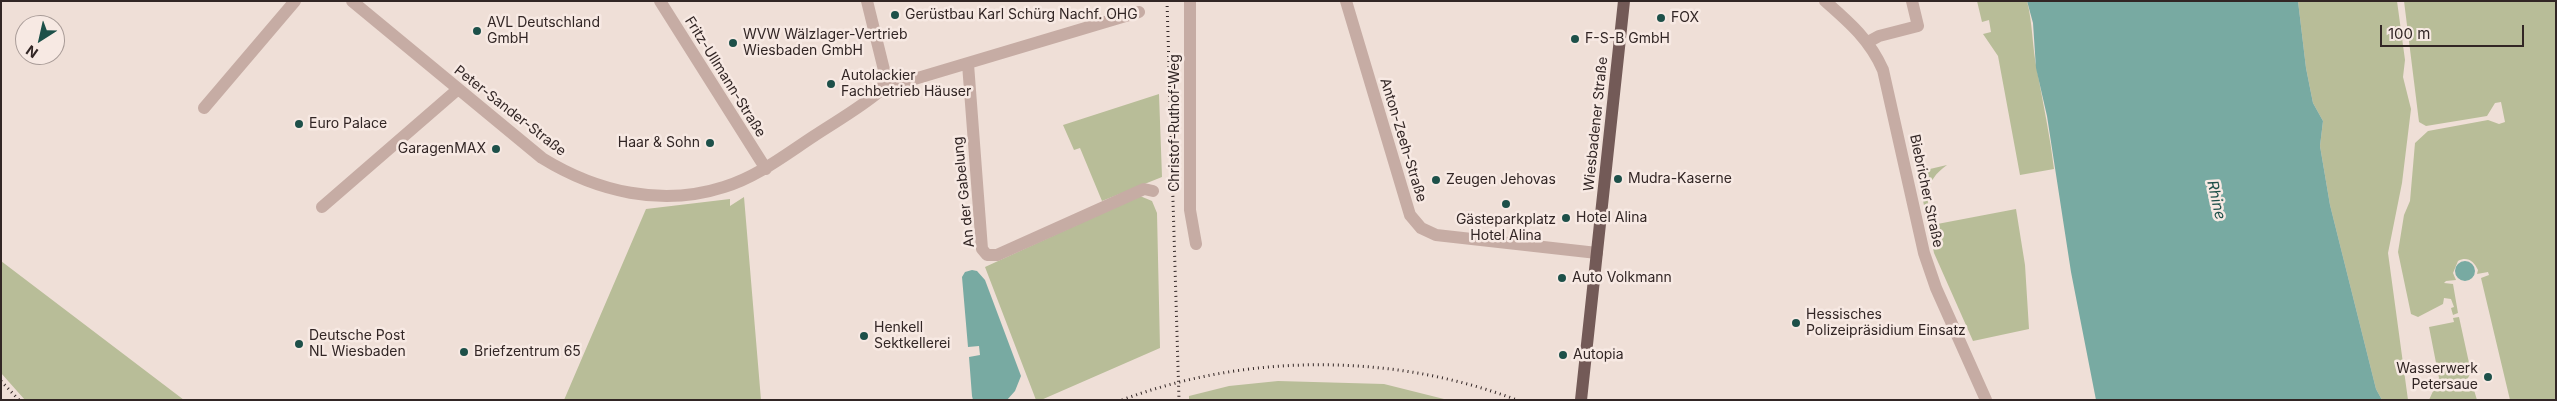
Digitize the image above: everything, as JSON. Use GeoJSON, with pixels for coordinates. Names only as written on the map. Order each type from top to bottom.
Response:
{"type":"FeatureCollection","features":[{"type":"Feature","properties":{"kind":"main road","name":"Wiesbadener Straße"},"geometry":{"type":"LineString","coordinates":[[1581,400],[1624,1]]}},
{"type":"Feature","properties":{"kind":"street"},"geometry":{"type":"LineString","coordinates":[[204,108],[295,1]]}},
{"type":"Feature","properties":{"kind":"street","name":"Peter-Sander-Straße"},"geometry":{"type":"LineString","coordinates":[[352,1],[542,158],[562,171],[593,184],[644,195],[684,195],[724,187],[766,168],[875,95],[885,82]]}},
{"type":"Feature","properties":{"kind":"street","name":"Fritz-Ullmann-Straße"},"geometry":{"type":"LineString","coordinates":[[660,1],[766,168]]}},
{"type":"Feature","properties":{"kind":"street"},"geometry":{"type":"LineString","coordinates":[[867,1],[885,82],[901,84],[1139,12]]}},
{"type":"Feature","properties":{"kind":"street","name":"Christof-Ruthof-Weg"},"geometry":{"type":"LineString","coordinates":[[1190,1],[1190,210],[1196,244]]}},
{"type":"Feature","properties":{"kind":"street","name":"Anton-Zeeh-Straße"},"geometry":{"type":"LineString","coordinates":[[1346,1],[1410,215],[1421,228],[1436,235],[1597,253]]}},
{"type":"Feature","properties":{"kind":"street","name":"Biebricher Straße"},"geometry":{"type":"LineString","coordinates":[[1824,1],[1852,24],[1868,42],[1880,62],[1886,80],[1924,253],[1936,288],[1986,400]]}},
{"type":"Feature","properties":{"kind":"street"},"geometry":{"type":"LineString","coordinates":[[1868,42],[1879,36],[1918,26],[1912,1]]}},
{"type":"Feature","properties":{"kind":"street","name":"An der Gabelung"},"geometry":{"type":"LineString","coordinates":[[968,64],[982,249],[987,255],[997,255],[1144,189],[1153,191]]}},
{"type":"Feature","properties":{"kind":"street"},"geometry":{"type":"LineString","coordinates":[[322,207],[458,90]]}},
{"type":"Feature","properties":{"kind":"green space"},"geometry":{"type":"Polygon","coordinates":[[[1977,1],[2027,1],[2035,61],[2054,169],[2020,175],[1998,56],[1983,34],[1991,32],[1989,20],[1982,22],[1977,1]]]}},
{"type":"Feature","properties":{"kind":"green space"},"geometry":{"type":"Polygon","coordinates":[[[2298,1],[2397,1],[2405,60],[2403,77],[2411,109],[2402,183],[2388,253],[2408,400],[2382,400],[2376,389],[2330,205],[2320,146],[2323,121],[2313,103],[2306,68],[2298,1]]]}},
{"type":"Feature","properties":{"kind":"green space"},"geometry":{"type":"Polygon","coordinates":[[[2404,1],[2556,1],[2556,400],[2510,400],[2481,278],[2489,275],[2488,272],[2477,274],[2478,270],[2470,260],[2458,261],[2453,273],[2456,280],[2444,283],[2453,284],[2458,313],[2453,315],[2451,308],[2454,307],[2451,299],[2444,298],[2443,304],[2418,317],[2411,314],[2398,252],[2404,215],[2410,201],[2415,143],[2428,131],[2488,120],[2499,124],[2505,122],[2501,102],[2495,103],[2487,116],[2426,126],[2419,122],[2404,1]]]}},
{"type":"Feature","properties":{"kind":"green space"},"geometry":{"type":"Polygon","coordinates":[[[1159,94],[1162,177],[1102,201],[1080,148],[1074,150],[1063,125],[1159,94]]]}},
{"type":"Feature","properties":{"kind":"green space"},"geometry":{"type":"Polygon","coordinates":[[[1947,165],[1934,178],[1928,192],[1928,207],[1932,225],[2016,209],[2025,265],[2029,329],[1973,341],[1934,253],[1917,172],[1947,165]]]}},
{"type":"Feature","properties":{"kind":"green space"},"geometry":{"type":"Polygon","coordinates":[[[1140,196],[1152,201],[1157,213],[1160,348],[1041,400],[1036,400],[985,267],[1140,196]]]}},
{"type":"Feature","properties":{"kind":"green space"},"geometry":{"type":"Polygon","coordinates":[[[744,197],[761,400],[564,400],[646,209],[730,199],[730,206],[744,197]]]}},
{"type":"Feature","properties":{"kind":"green space"},"geometry":{"type":"Polygon","coordinates":[[[1,261],[184,400],[25,400],[1,373],[1,261]]]}},
{"type":"Feature","properties":{"kind":"green space"},"geometry":{"type":"Polygon","coordinates":[[[2459,317],[2471,372],[2467,380],[2474,390],[2477,400],[2429,400],[2439,378],[2429,327],[2454,322],[2453,318],[2459,317]]]}},
{"type":"Feature","properties":{"kind":"green space"},"geometry":{"type":"Polygon","coordinates":[[[1278,381],[1384,384],[1448,400],[1189,400],[1189,396],[1229,386],[1278,381]]]}},
{"type":"Feature","properties":{"kind":"water","name":"Rhine"},"geometry":{"type":"Polygon","coordinates":[[[2027,1],[2298,1],[2306,68],[2313,103],[2323,121],[2320,146],[2330,205],[2376,389],[2382,400],[2096,400],[2071,272],[2047,116],[2036,68],[2033,23],[2027,1]]]}},
{"type":"Feature","properties":{"kind":"water"},"geometry":{"type":"Polygon","coordinates":[[[2465,261],[2472,264],[2475,271],[2472,278],[2465,281],[2458,278],[2455,271],[2458,264],[2465,261]]]}},
{"type":"Feature","properties":{"kind":"water"},"geometry":{"type":"Polygon","coordinates":[[[977,271],[985,280],[1021,376],[1015,391],[1007,400],[973,400],[969,357],[980,355],[979,346],[968,347],[962,277],[965,272],[977,271]]]}},
{"type":"Feature","properties":{"kind":"railway"},"geometry":{"type":"LineString","coordinates":[[1167,1],[1179,400]]}},
{"type":"Feature","properties":{"kind":"railway"},"geometry":{"type":"LineString","coordinates":[[1122,400],[1170,385],[1219,374],[1269,367],[1320,365],[1370,367],[1421,374],[1470,385],[1517,400]]}},
{"type":"Feature","properties":{"kind":"railway"},"geometry":{"type":"LineString","coordinates":[[1,381],[19,400]]}},
{"type":"Feature","properties":{"kind":"place","name":"Gerüstbau Karl Schürg Nachf. OHG"},"geometry":{"type":"Point","coordinates":[895,15]}},
{"type":"Feature","properties":{"kind":"place","name":"FOX"},"geometry":{"type":"Point","coordinates":[1661,18]}},
{"type":"Feature","properties":{"kind":"place","name":"AVL Deutschland GmbH"},"geometry":{"type":"Point","coordinates":[477,31]}},
{"type":"Feature","properties":{"kind":"place","name":"F-S-B GmbH"},"geometry":{"type":"Point","coordinates":[1575,39]}},
{"type":"Feature","properties":{"kind":"place","name":"WVW Wälzlager-Vertrieb Wiesbaden GmbH"},"geometry":{"type":"Point","coordinates":[733,43]}},
{"type":"Feature","properties":{"kind":"place","name":"Autolackier Fachbetrieb Häuser"},"geometry":{"type":"Point","coordinates":[831,84]}},
{"type":"Feature","properties":{"kind":"place","name":"Euro Palace"},"geometry":{"type":"Point","coordinates":[299,124]}},
{"type":"Feature","properties":{"kind":"place","name":"Haar & Sohn"},"geometry":{"type":"Point","coordinates":[710,143]}},
{"type":"Feature","properties":{"kind":"place","name":"GaragenMAX"},"geometry":{"type":"Point","coordinates":[496,149]}},
{"type":"Feature","properties":{"kind":"place","name":"Mudra-Kaserne"},"geometry":{"type":"Point","coordinates":[1618,179]}},
{"type":"Feature","properties":{"kind":"place","name":"Zeugen Jehovas"},"geometry":{"type":"Point","coordinates":[1436,180]}},
{"type":"Feature","properties":{"kind":"place","name":"Gästeparkplatz Hotel Alina"},"geometry":{"type":"Point","coordinates":[1506,204]}},
{"type":"Feature","properties":{"kind":"place","name":"Hotel Alina"},"geometry":{"type":"Point","coordinates":[1566,218]}},
{"type":"Feature","properties":{"kind":"place","name":"Auto Volkmann"},"geometry":{"type":"Point","coordinates":[1562,278]}},
{"type":"Feature","properties":{"kind":"place","name":"Hessisches Polizeipräsidium Einsatz"},"geometry":{"type":"Point","coordinates":[1796,323]}},
{"type":"Feature","properties":{"kind":"place","name":"Henkell Sektkellerei"},"geometry":{"type":"Point","coordinates":[864,336]}},
{"type":"Feature","properties":{"kind":"place","name":"Deutsche Post NL Wiesbaden"},"geometry":{"type":"Point","coordinates":[299,344]}},
{"type":"Feature","properties":{"kind":"place","name":"Briefzentrum 65"},"geometry":{"type":"Point","coordinates":[464,352]}},
{"type":"Feature","properties":{"kind":"place","name":"Autopia"},"geometry":{"type":"Point","coordinates":[1563,355]}},
{"type":"Feature","properties":{"kind":"place","name":"Wasserwerk Petersaue"},"geometry":{"type":"Point","coordinates":[2488,377]}}]}
